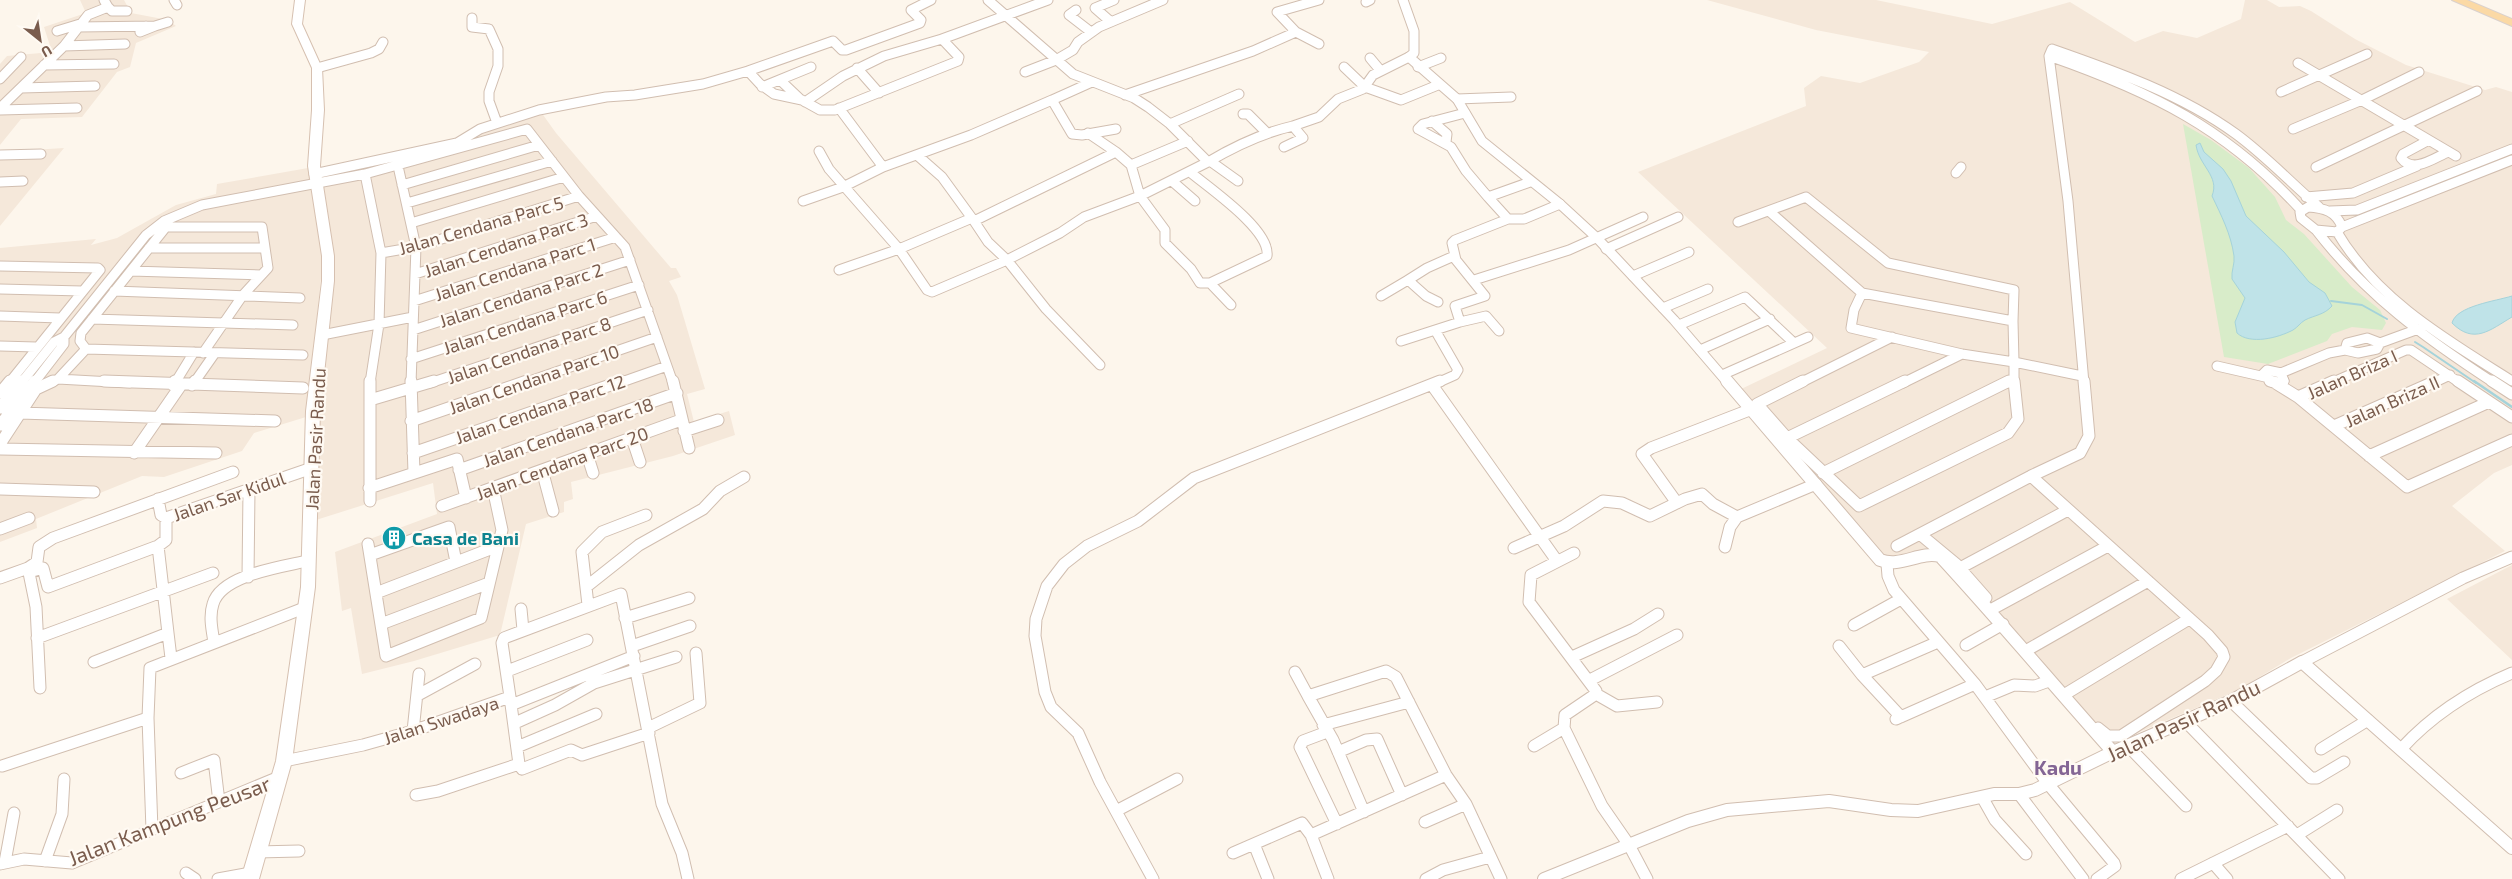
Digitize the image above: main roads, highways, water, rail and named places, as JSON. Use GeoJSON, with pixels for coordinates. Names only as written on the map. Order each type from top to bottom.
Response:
{"type":"FeatureCollection","features":[{"type":"Feature","properties":{"kind":"main road","name":"Jalan Pasir Randu"},"geometry":{"type":"LineString","coordinates":[[250,876],[284,761],[308,587],[307,561],[313,411],[323,332],[328,256],[315,178],[318,110],[317,68],[297,24],[300,0]]}},
{"type":"Feature","properties":{"kind":"main road"},"geometry":{"type":"LineString","coordinates":[[2458,0],[2512,23]]}},
{"type":"Feature","properties":{"kind":"water"},"geometry":{"type":"Polygon","coordinates":[[[2200,143],[2204,152],[2223,169],[2231,181],[2246,216],[2284,252],[2309,282],[2325,293],[2332,306],[2329,309],[2305,320],[2293,330],[2280,336],[2249,339],[2237,333],[2235,322],[2245,298],[2232,279],[2233,248],[2212,196],[2214,189],[2211,177],[2198,152],[2196,145],[2200,143]]]}},
{"type":"Feature","properties":{"kind":"water"},"geometry":{"type":"Polygon","coordinates":[[[2512,296],[2512,317],[2489,330],[2475,334],[2468,333],[2460,330],[2452,323],[2455,317],[2469,308],[2512,296]]]}},
{"type":"Feature","properties":{"kind":"waterway"},"geometry":{"type":"LineString","coordinates":[[2331,301],[2362,305],[2387,319]]}},
{"type":"Feature","properties":{"kind":"waterway"},"geometry":{"type":"LineString","coordinates":[[2415,342],[2476,383]]}},
{"type":"Feature","properties":{"kind":"waterway"},"geometry":{"type":"LineString","coordinates":[[2474,381],[2512,407]]}},
{"type":"Feature","properties":{"kind":"place","name":"Casa de Bani"},"geometry":{"type":"Point","coordinates":[394,538]}},
{"type":"Feature","properties":{"kind":"district","name":"Kadu"},"geometry":{"type":"Point","coordinates":[2058,767]}}]}
